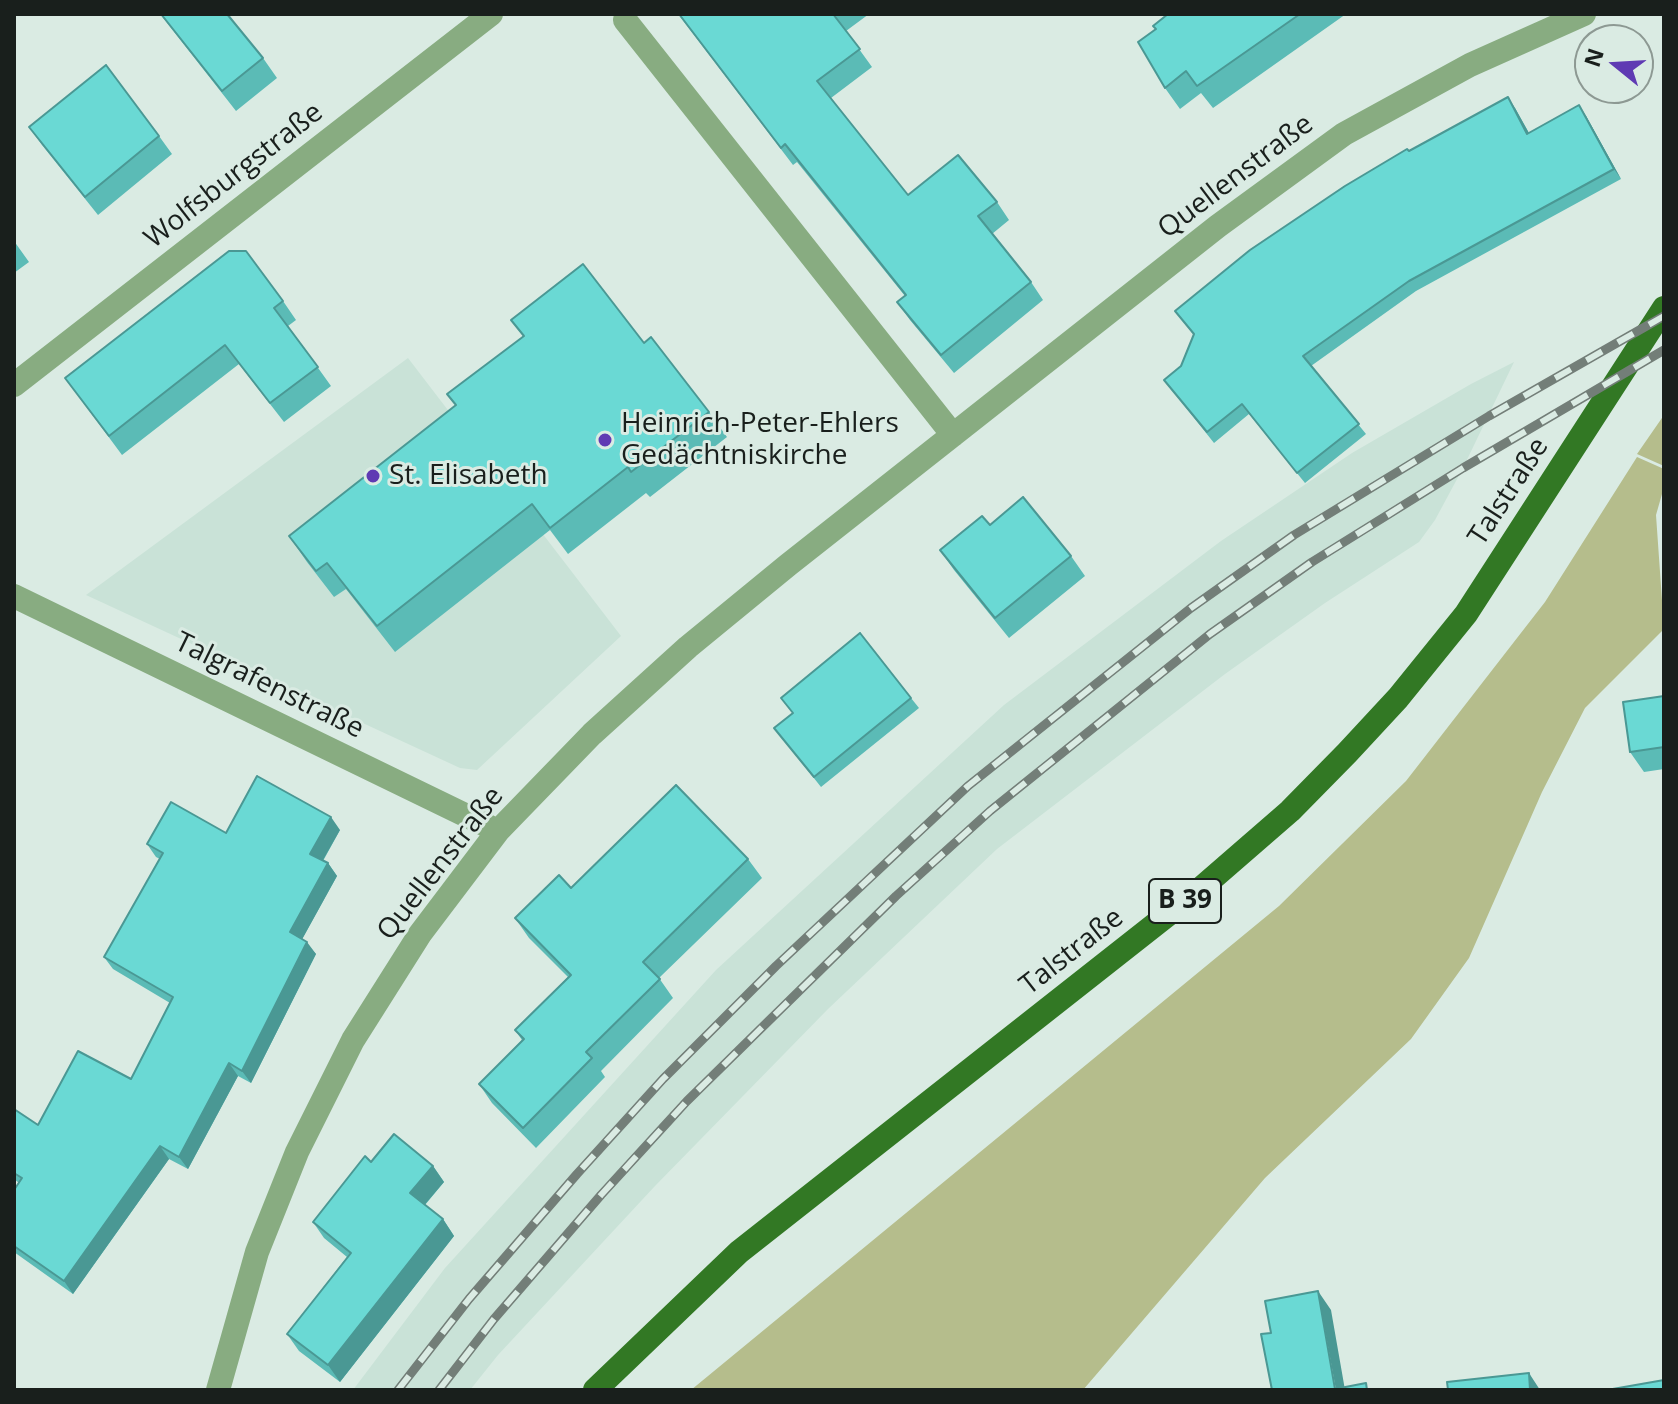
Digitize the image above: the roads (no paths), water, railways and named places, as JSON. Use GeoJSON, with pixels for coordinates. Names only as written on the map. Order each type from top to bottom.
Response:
{"type":"FeatureCollection","features":[{"type":"Feature","properties":{"kind":"main road","name":"Talstraße"},"geometry":{"type":"LineString","coordinates":[[595,1390],[739,1252],[1199,890],[1290,811],[1398,698],[1466,614],[1664,308]]}},
{"type":"Feature","properties":{"kind":"street","name":"Wolfsburgstraße"},"geometry":{"type":"LineString","coordinates":[[14,385],[491,14]]}},
{"type":"Feature","properties":{"kind":"street","name":"Quellenstraße"},"geometry":{"type":"LineString","coordinates":[[218,1390],[257,1252],[297,1152],[353,1040],[420,934],[498,831],[592,734],[688,647],[953,435],[1218,226],[1344,134],[1470,65],[1584,14]]}},
{"type":"Feature","properties":{"kind":"street"},"geometry":{"type":"LineString","coordinates":[[625,20],[953,435]]}},
{"type":"Feature","properties":{"kind":"street","name":"Talgrafenstraße"},"geometry":{"type":"LineString","coordinates":[[14,596],[498,831]]}},
{"type":"Feature","properties":{"kind":"railway"},"geometry":{"type":"LineString","coordinates":[[398,1390],[469,1299],[663,1079],[776,966],[968,786],[1191,608],[1294,535],[1489,416],[1664,316]]}},
{"type":"Feature","properties":{"kind":"railway"},"geometry":{"type":"LineString","coordinates":[[439,1390],[494,1319],[687,1101],[896,896],[990,811],[1210,634],[1312,562],[1463,468],[1664,350]]}},
{"type":"Feature","properties":{"kind":"place","name":"Heinrich-Peter-Ehlers Gedächtniskirche"},"geometry":{"type":"Point","coordinates":[605,440]}},
{"type":"Feature","properties":{"kind":"place","name":"St. Elisabeth"},"geometry":{"type":"Point","coordinates":[373,476]}}]}
